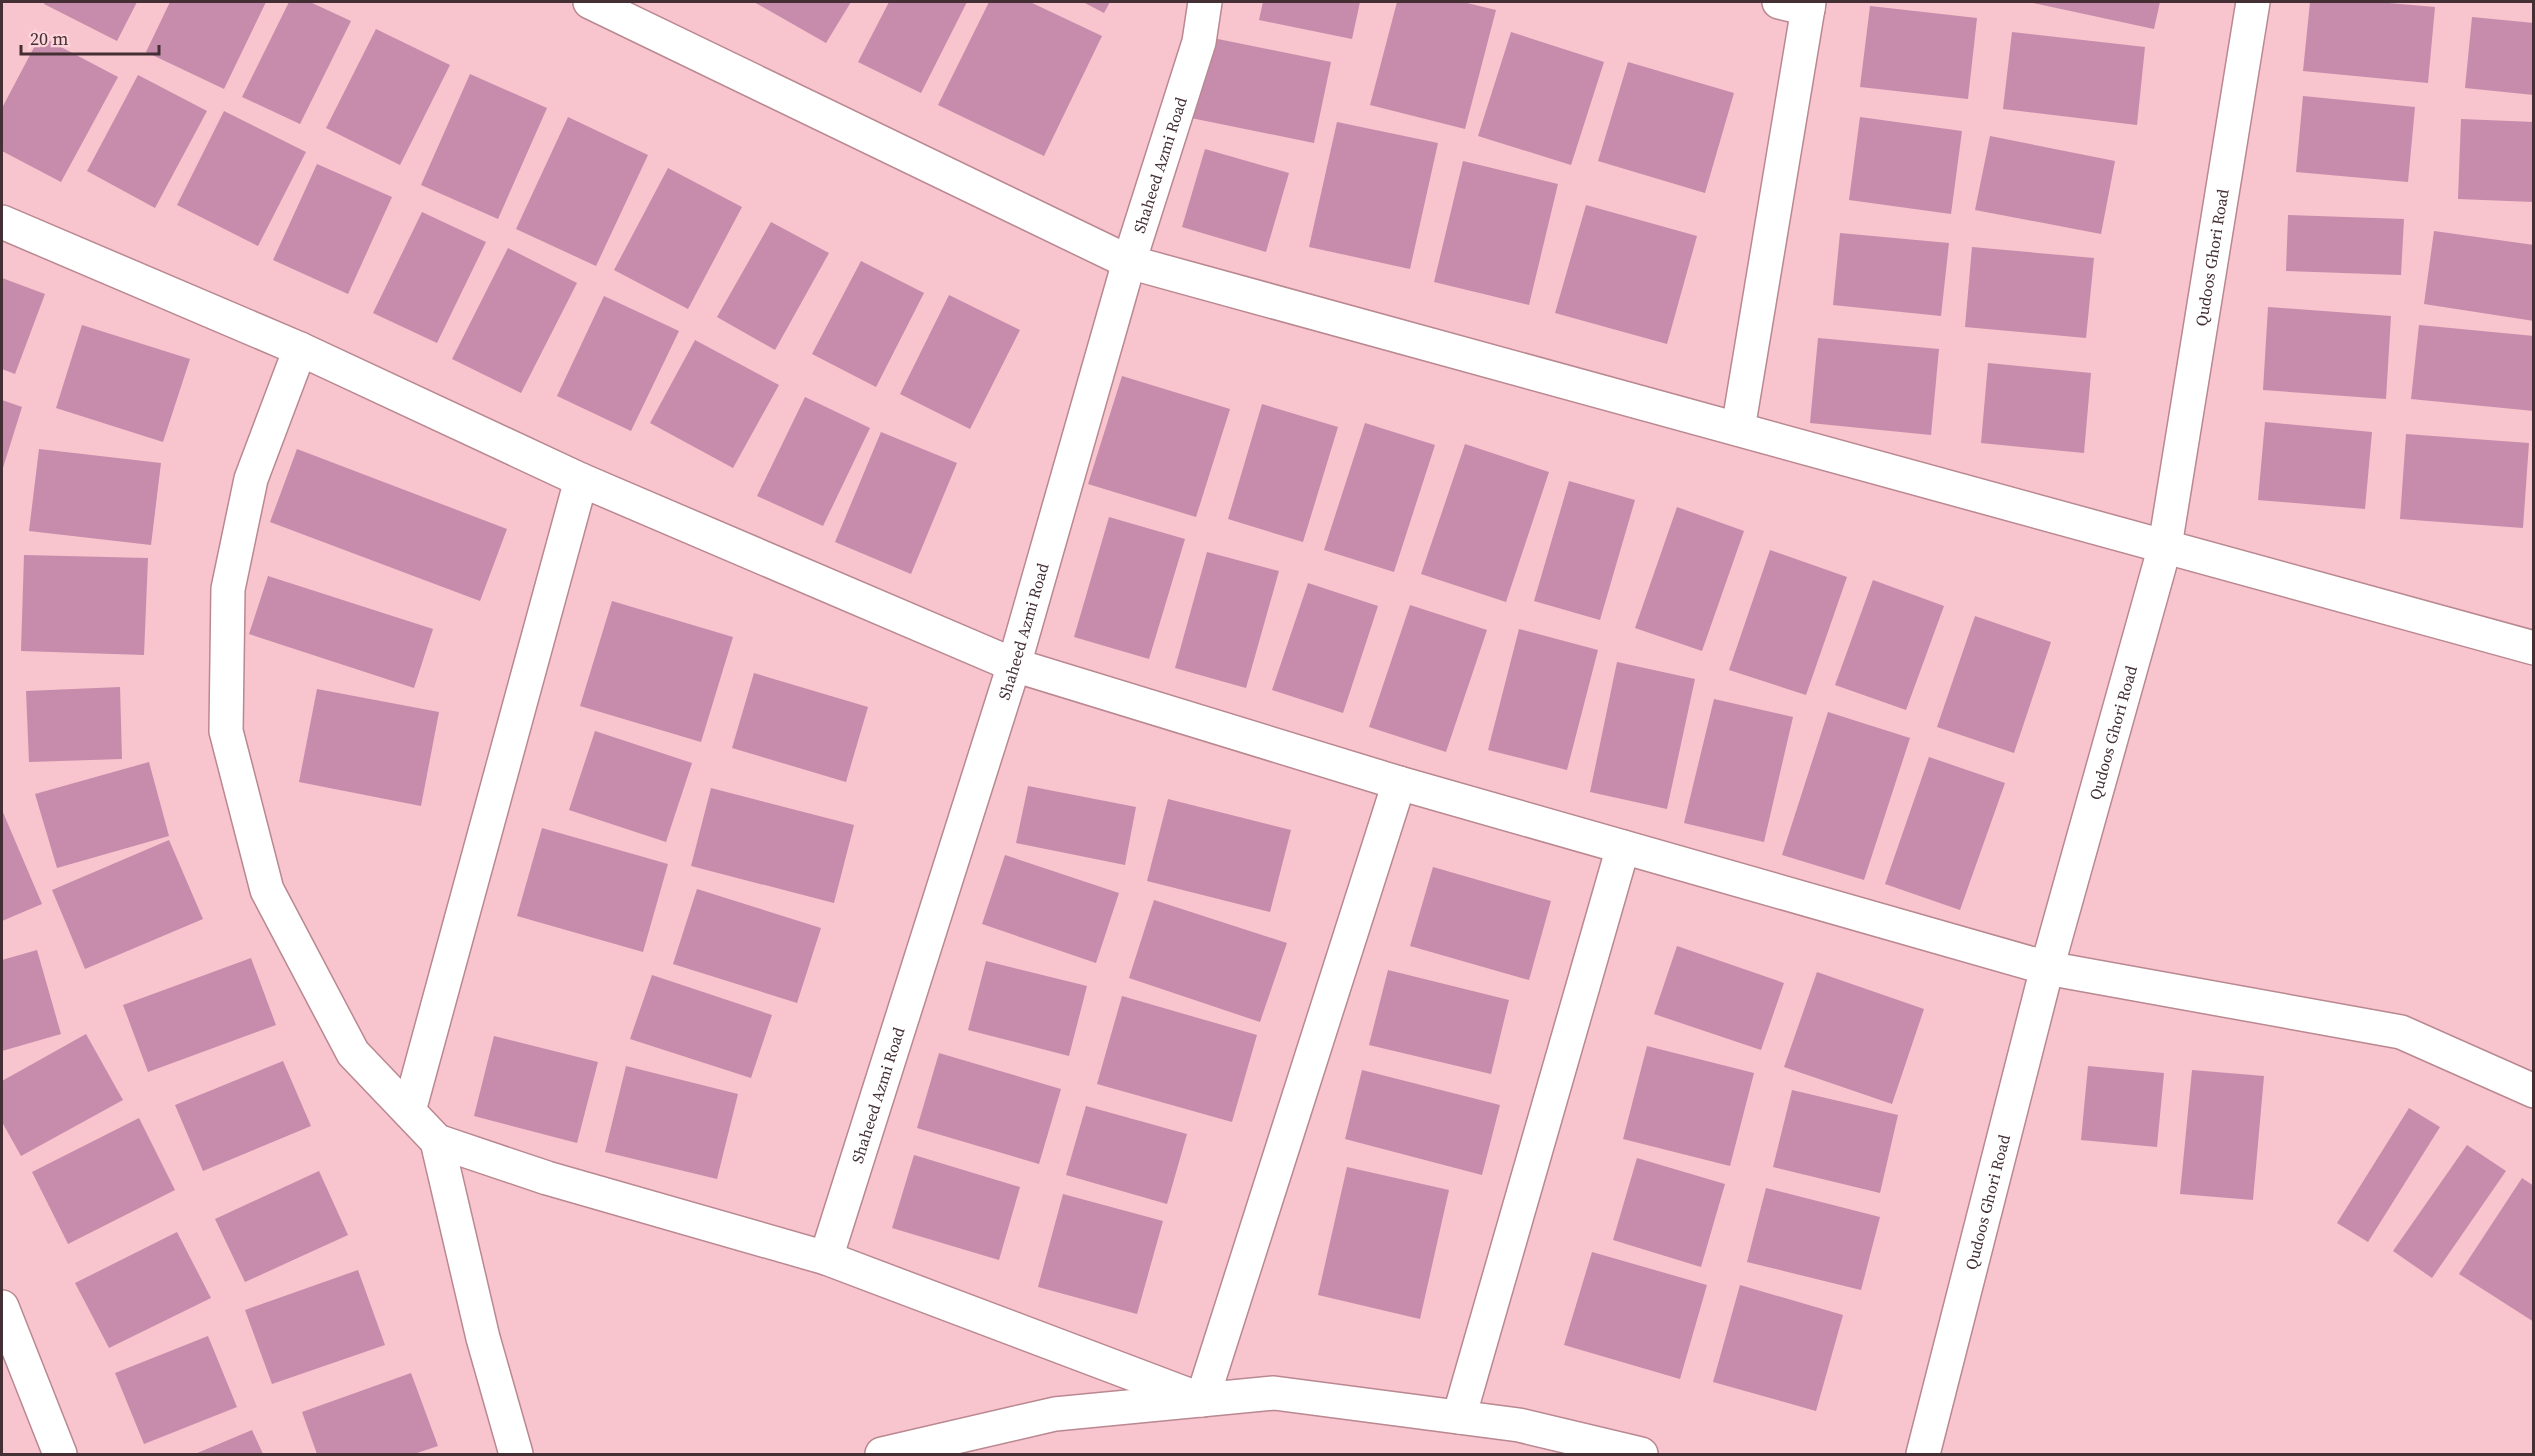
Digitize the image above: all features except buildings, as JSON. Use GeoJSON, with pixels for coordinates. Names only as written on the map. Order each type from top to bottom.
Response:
{"type":"FeatureCollection","features":[{"type":"Feature","properties":{"kind":"street"},"geometry":{"type":"LineString","coordinates":[[590,2],[1129,262],[2534,648]]}},
{"type":"Feature","properties":{"kind":"street","name":"Shaheed Azmi Road"},"geometry":{"type":"LineString","coordinates":[[826,1257],[1014,665],[1129,262],[1199,42],[1205,2]]}},
{"type":"Feature","properties":{"kind":"street","name":"Qudoos Ghori Road"},"geometry":{"type":"LineString","coordinates":[[1923,1455],[2047,968],[2165,546],[2253,2]]}},
{"type":"Feature","properties":{"kind":"street"},"geometry":{"type":"LineString","coordinates":[[1738,429],[1798,4]]}},
{"type":"Feature","properties":{"kind":"street"},"geometry":{"type":"LineString","coordinates":[[2,222],[300,349],[582,480],[1014,665],[1399,783],[2047,968],[2401,1032],[2534,1091]]}},
{"type":"Feature","properties":{"kind":"street"},"geometry":{"type":"LineString","coordinates":[[300,349],[251,479],[228,589],[226,730],[267,890],[353,1053],[437,1141],[547,1178],[826,1257],[1202,1400]]}},
{"type":"Feature","properties":{"kind":"street"},"geometry":{"type":"LineString","coordinates":[[409,1111],[582,480]]}},
{"type":"Feature","properties":{"kind":"street"},"geometry":{"type":"LineString","coordinates":[[1202,1400],[1399,783]]}},
{"type":"Feature","properties":{"kind":"street"},"geometry":{"type":"LineString","coordinates":[[1459,1417],[1623,847]]}},
{"type":"Feature","properties":{"kind":"street"},"geometry":{"type":"LineString","coordinates":[[437,1141],[483,1338],[516,1455]]}},
{"type":"Feature","properties":{"kind":"street"},"geometry":{"type":"LineString","coordinates":[[2,1307],[9,1346],[60,1455]]}},
{"type":"Feature","properties":{"kind":"street"},"geometry":{"type":"LineString","coordinates":[[882,1455],[1055,1414],[1274,1393],[1519,1425],[1641,1455]]}}]}
